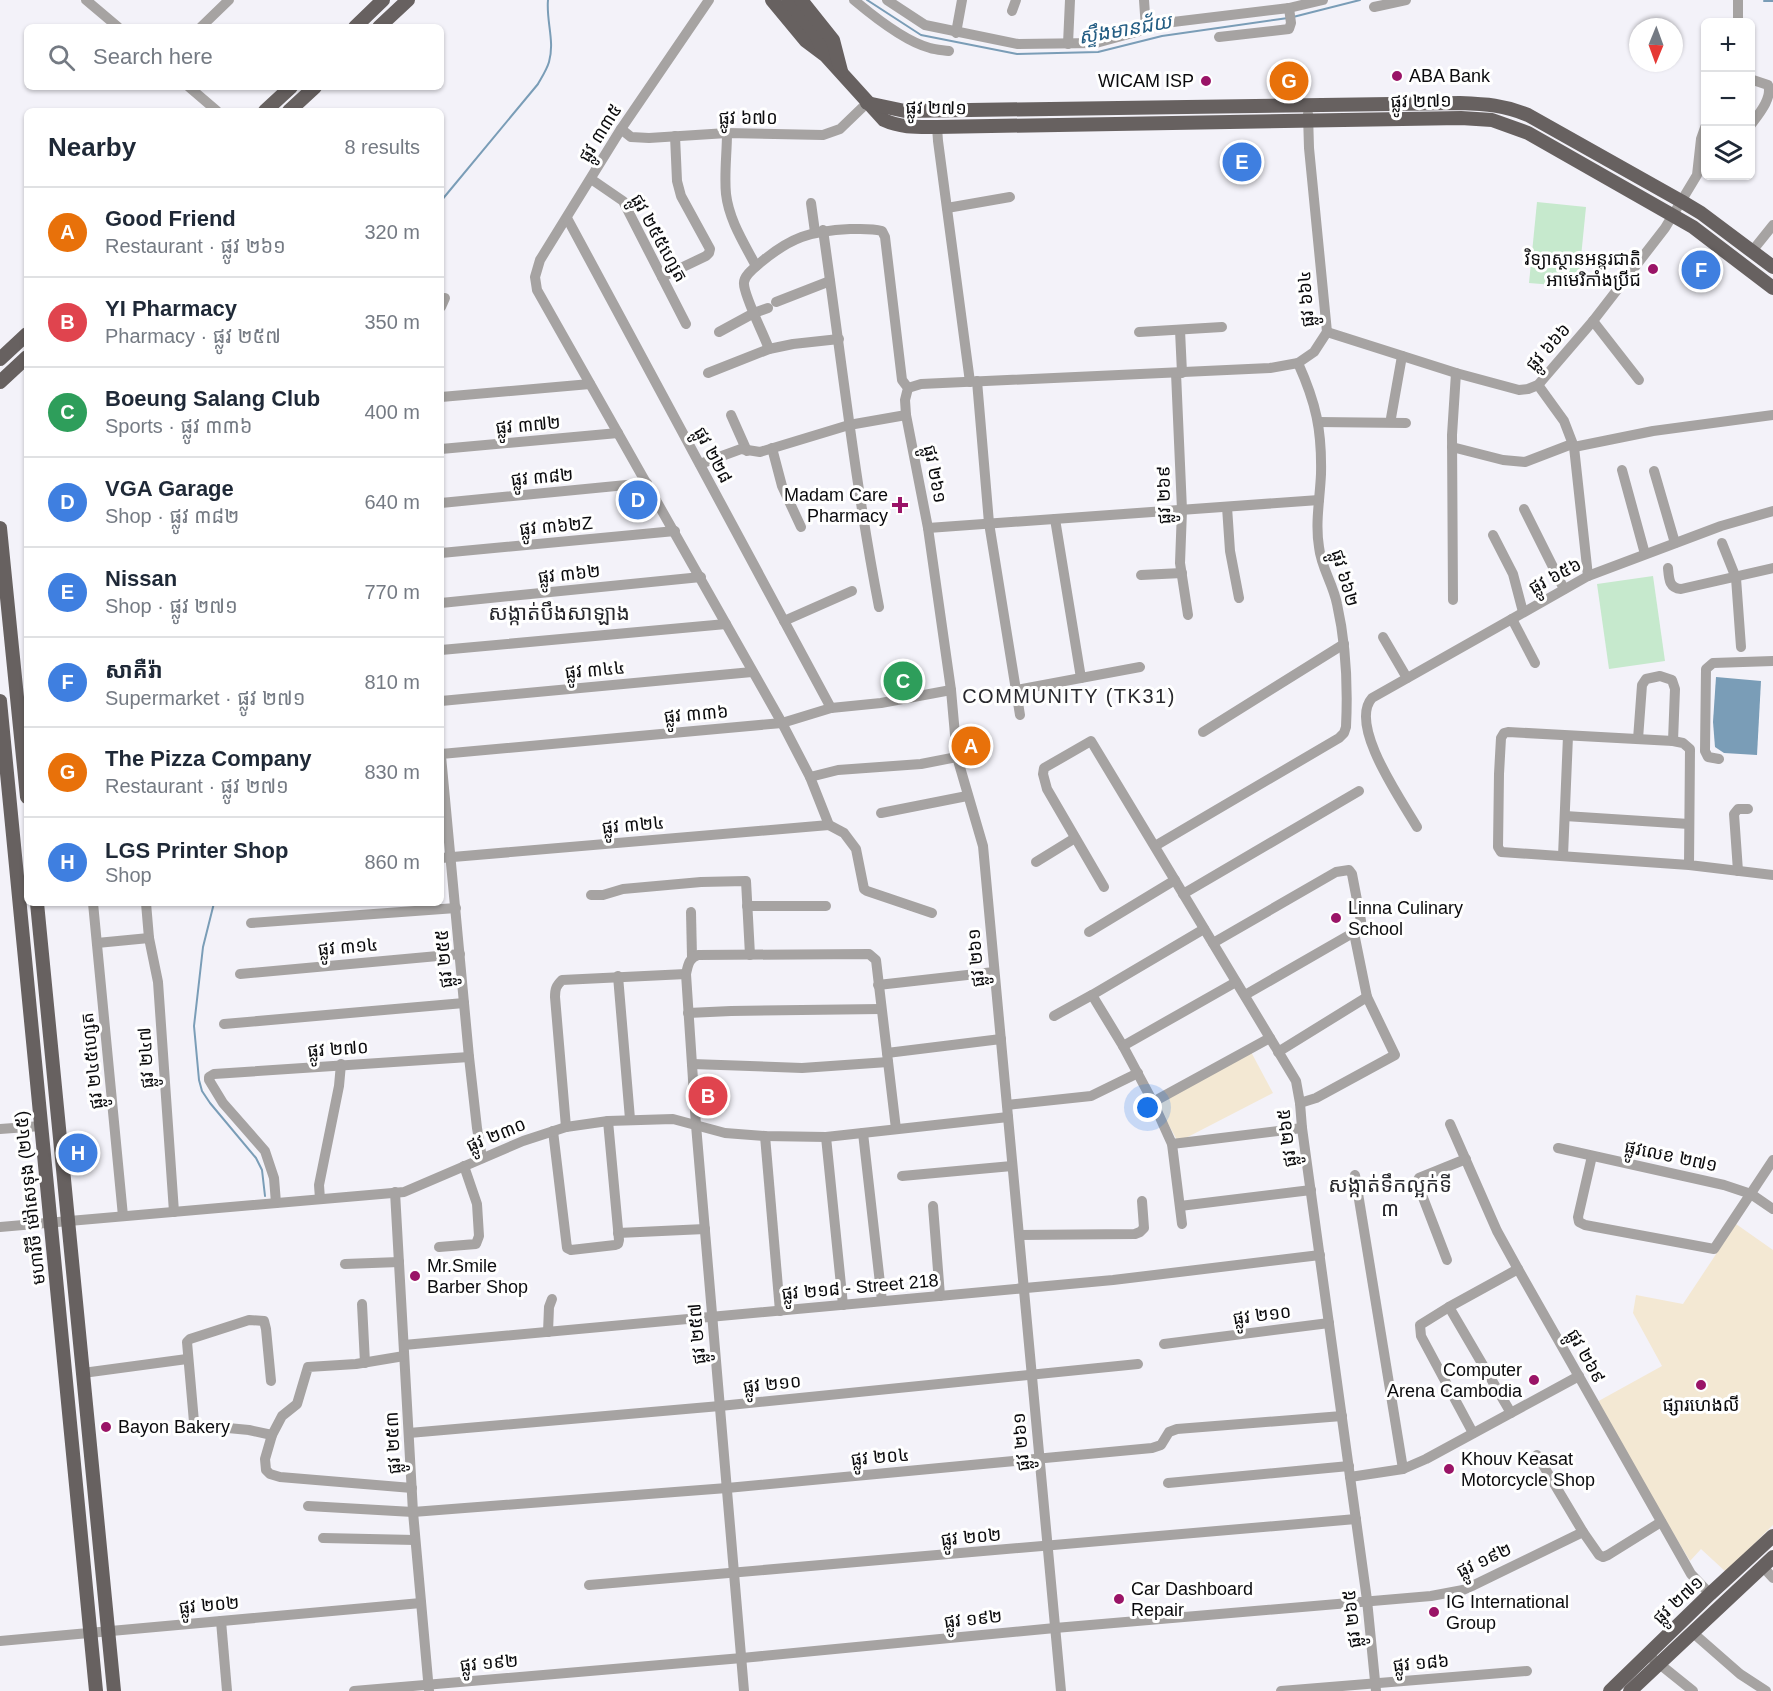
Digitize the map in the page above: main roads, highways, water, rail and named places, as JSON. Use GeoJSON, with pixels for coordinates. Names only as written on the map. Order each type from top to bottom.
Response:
{"type":"FeatureCollection","features":[{"type":"Feature","properties":{"kind":"main road"},"geometry":{"type":"LineString","coordinates":[[358,24],[383,0]]}},
{"type":"Feature","properties":{"kind":"main road"},"geometry":{"type":"LineString","coordinates":[[382,24],[408,0]]}},
{"type":"Feature","properties":{"kind":"main road"},"geometry":{"type":"LineString","coordinates":[[772,0],[806,41],[826,56],[867,103]]}},
{"type":"Feature","properties":{"kind":"main road"},"geometry":{"type":"LineString","coordinates":[[788,0],[815,33],[826,56]]}},
{"type":"Feature","properties":{"kind":"main road"},"geometry":{"type":"LineString","coordinates":[[801,0],[833,40],[843,75]]}},
{"type":"Feature","properties":{"kind":"main road"},"geometry":{"type":"LineString","coordinates":[[268,108],[288,90]]}},
{"type":"Feature","properties":{"kind":"main road"},"geometry":{"type":"LineString","coordinates":[[292,108],[312,90]]}},
{"type":"Feature","properties":{"kind":"main road","name":"ផ្លូវ ២៧១"},"geometry":{"type":"LineString","coordinates":[[867,103],[905,111],[1494,104],[1528,115],[1681,201],[1753,250],[1773,267]]}},
{"type":"Feature","properties":{"kind":"main road","name":"ផ្លូវ ២៧១"},"geometry":{"type":"LineString","coordinates":[[867,103],[884,120],[893,125],[905,127],[1461,118],[1492,120],[1545,142],[1693,227],[1773,288]]}},
{"type":"Feature","properties":{"kind":"main road"},"geometry":{"type":"LineString","coordinates":[[0,359],[24,337]]}},
{"type":"Feature","properties":{"kind":"main road"},"geometry":{"type":"LineString","coordinates":[[0,382],[24,360]]}},
{"type":"Feature","properties":{"kind":"main road"},"geometry":{"type":"LineString","coordinates":[[0,528],[24,761]]}},
{"type":"Feature","properties":{"kind":"main road","name":"មហាវិថី ម៉ៅសេទុង (២៤៥)"},"geometry":{"type":"LineString","coordinates":[[0,701],[9,791],[6,823],[51,1222],[96,1691]]}},
{"type":"Feature","properties":{"kind":"main road","name":"មហាវិថី ម៉ៅសេទុង (២៤៥)"},"geometry":{"type":"LineString","coordinates":[[37,906],[114,1691]]}},
{"type":"Feature","properties":{"kind":"main road","name":"ផ្លូវ ២៧១"},"geometry":{"type":"LineString","coordinates":[[1610,1691],[1773,1536]]}},
{"type":"Feature","properties":{"kind":"main road","name":"ផ្លូវ ២៧១"},"geometry":{"type":"LineString","coordinates":[[1630,1691],[1773,1557]]}},
{"type":"Feature","properties":{"kind":"water"},"geometry":{"type":"Polygon","coordinates":[[[1716,677],[1761,681],[1757,755],[1724,753],[1715,747],[1713,722],[1716,677]]]}},
{"type":"Feature","properties":{"kind":"waterway"},"geometry":{"type":"LineString","coordinates":[[444,197],[538,84],[544,73],[551,54],[548,0]]}},
{"type":"Feature","properties":{"kind":"waterway","name":"ស្ទឹងមានជ័យ"},"geometry":{"type":"LineString","coordinates":[[867,0],[921,35],[1017,54],[1098,52],[1162,36],[1288,18]]}},
{"type":"Feature","properties":{"kind":"waterway","name":"ស្ទឹងមានជ័យ"},"geometry":{"type":"LineString","coordinates":[[1293,17],[1360,0]]}},
{"type":"Feature","properties":{"kind":"waterway","name":"ស្ទឹងមានជ័យ"},"geometry":{"type":"LineString","coordinates":[[1764,1],[1773,1]]}},
{"type":"Feature","properties":{"kind":"waterway"},"geometry":{"type":"LineString","coordinates":[[213,906],[203,947],[194,1026],[199,1080],[202,1091],[210,1103],[256,1158],[262,1170],[265,1196]]}},
{"type":"Feature","properties":{"kind":"place","name":"ABA Bank"},"geometry":{"type":"Point","coordinates":[1397,76]}},
{"type":"Feature","properties":{"kind":"place","name":"WICAM ISP"},"geometry":{"type":"Point","coordinates":[1206,81]}},
{"type":"Feature","properties":{"kind":"place","name":"The Pizza Company"},"geometry":{"type":"Point","coordinates":[1289,81]}},
{"type":"Feature","properties":{"kind":"place","name":"Nissan"},"geometry":{"type":"Point","coordinates":[1242,162]}},
{"type":"Feature","properties":{"kind":"place","name":"វិទ្យាស្ថានអន្តរជាតិ អាមេរិកាំងប្រីជ"},"geometry":{"type":"Point","coordinates":[1653,269]}},
{"type":"Feature","properties":{"kind":"place","name":"សាគឺរ៉ា"},"geometry":{"type":"Point","coordinates":[1701,270]}},
{"type":"Feature","properties":{"kind":"place","name":"VGA Garage"},"geometry":{"type":"Point","coordinates":[638,500]}},
{"type":"Feature","properties":{"kind":"place","name":"Madam Care Pharmacy"},"geometry":{"type":"Point","coordinates":[900,505]}},
{"type":"Feature","properties":{"kind":"place","name":"Boeung Salang Club"},"geometry":{"type":"Point","coordinates":[903,681]}},
{"type":"Feature","properties":{"kind":"place","name":"Good Friend"},"geometry":{"type":"Point","coordinates":[971,746]}},
{"type":"Feature","properties":{"kind":"place","name":"Linna Culinary School"},"geometry":{"type":"Point","coordinates":[1336,918]}},
{"type":"Feature","properties":{"kind":"place","name":"YI Pharmacy"},"geometry":{"type":"Point","coordinates":[708,1096]}},
{"type":"Feature","properties":{"kind":"place","name":"LGS Printer Shop"},"geometry":{"type":"Point","coordinates":[78,1153]}},
{"type":"Feature","properties":{"kind":"place","name":"Mr.Smile Barber Shop"},"geometry":{"type":"Point","coordinates":[415,1276]}},
{"type":"Feature","properties":{"kind":"place","name":"Computer Arena Cambodia"},"geometry":{"type":"Point","coordinates":[1534,1380]}},
{"type":"Feature","properties":{"kind":"place","name":"ផ្សារហេងលី"},"geometry":{"type":"Point","coordinates":[1701,1385]}},
{"type":"Feature","properties":{"kind":"place","name":"Bayon Bakery"},"geometry":{"type":"Point","coordinates":[106,1427]}},
{"type":"Feature","properties":{"kind":"place","name":"Khouv Keasat Motorcycle Shop"},"geometry":{"type":"Point","coordinates":[1449,1469]}},
{"type":"Feature","properties":{"kind":"place","name":"Car Dashboard Repair"},"geometry":{"type":"Point","coordinates":[1119,1599]}},
{"type":"Feature","properties":{"kind":"place","name":"IG International Group"},"geometry":{"type":"Point","coordinates":[1434,1612]}},
{"type":"Feature","properties":{"kind":"district","name":"សង្កាត់បឹងសាឡាង"},"geometry":{"type":"Point","coordinates":[559,612]}},
{"type":"Feature","properties":{"kind":"district","name":"COMMUNITY (TK31)"},"geometry":{"type":"Point","coordinates":[1069,696]}},
{"type":"Feature","properties":{"kind":"district","name":"សង្កាត់ទឹកល្អក់ទី ៣"},"geometry":{"type":"Point","coordinates":[1390,1196]}}]}
